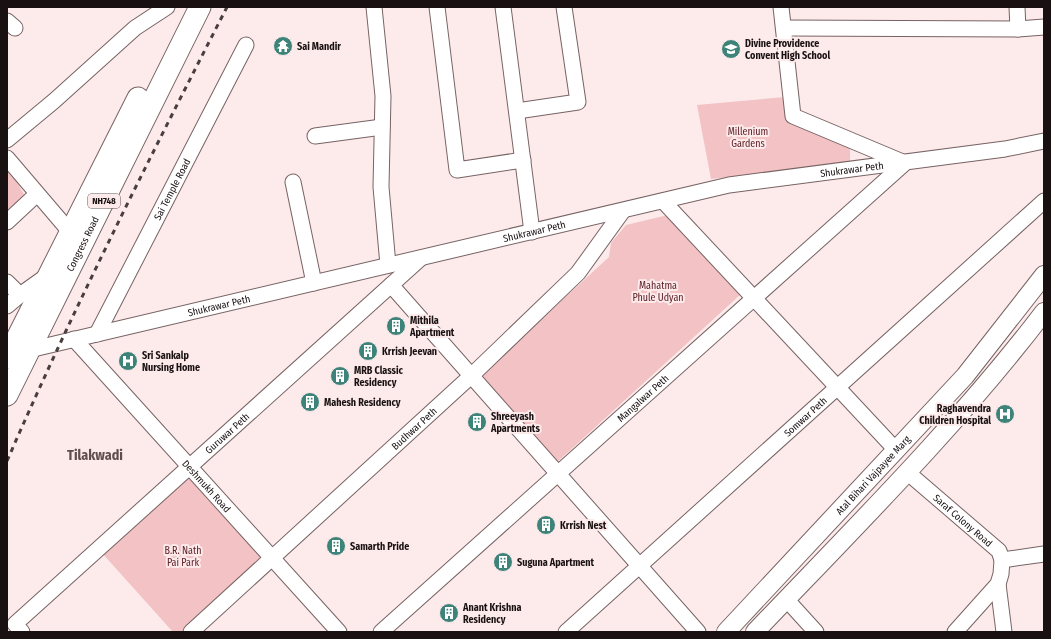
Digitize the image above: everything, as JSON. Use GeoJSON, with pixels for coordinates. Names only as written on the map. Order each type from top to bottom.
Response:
{"type":"FeatureCollection","features":[{"type":"Feature","properties":{"kind":"highway","name":"Congress Road"},"geometry":{"type":"LineString","coordinates":[[7,395],[14,353],[49,274],[184,7]]}},
{"type":"Feature","properties":{"kind":"highway","name":"Congress Road"},"geometry":{"type":"LineString","coordinates":[[14,353],[200,7]]}},
{"type":"Feature","properties":{"kind":"main road","name":"Atal Bihari Vajpayee Marg"},"geometry":{"type":"LineString","coordinates":[[726,632],[966,376],[1044,275]]}},
{"type":"Feature","properties":{"kind":"main road"},"geometry":{"type":"LineString","coordinates":[[755,632],[907,472],[1014,351],[1044,312]]}},
{"type":"Feature","properties":{"kind":"street"},"geometry":{"type":"LineString","coordinates":[[7,140],[54,101],[135,28],[167,7]]}},
{"type":"Feature","properties":{"kind":"street"},"geometry":{"type":"LineString","coordinates":[[374,7],[382,96],[381,187],[388,265]]}},
{"type":"Feature","properties":{"kind":"street"},"geometry":{"type":"LineString","coordinates":[[437,7],[457,170],[523,160]]}},
{"type":"Feature","properties":{"kind":"street"},"geometry":{"type":"LineString","coordinates":[[504,7],[532,232]]}},
{"type":"Feature","properties":{"kind":"street"},"geometry":{"type":"LineString","coordinates":[[517,111],[578,102],[564,7]]}},
{"type":"Feature","properties":{"kind":"street"},"geometry":{"type":"LineString","coordinates":[[781,7],[793,116],[904,163]]}},
{"type":"Feature","properties":{"kind":"street"},"geometry":{"type":"LineString","coordinates":[[1017,7],[1018,29]]}},
{"type":"Feature","properties":{"kind":"street"},"geometry":{"type":"LineString","coordinates":[[784,28],[1018,29],[1044,27]]}},
{"type":"Feature","properties":{"kind":"street","name":"Sai Temple Road"},"geometry":{"type":"LineString","coordinates":[[97,334],[246,45]]}},
{"type":"Feature","properties":{"kind":"street"},"geometry":{"type":"LineString","coordinates":[[315,136],[382,127]]}},
{"type":"Feature","properties":{"kind":"street","name":"Shukrawar Peth"},"geometry":{"type":"LineString","coordinates":[[14,353],[388,265],[622,212],[729,185],[1005,149],[1044,141]]}},
{"type":"Feature","properties":{"kind":"street"},"geometry":{"type":"LineString","coordinates":[[7,158],[71,233]]}},
{"type":"Feature","properties":{"kind":"street","name":"Mangalwar Peth"},"geometry":{"type":"LineString","coordinates":[[381,632],[904,163]]}},
{"type":"Feature","properties":{"kind":"street"},"geometry":{"type":"LineString","coordinates":[[293,182],[314,283]]}},
{"type":"Feature","properties":{"kind":"street"},"geometry":{"type":"LineString","coordinates":[[7,222],[37,194]]}},
{"type":"Feature","properties":{"kind":"street","name":"Somwar Peth"},"geometry":{"type":"LineString","coordinates":[[566,632],[1044,200]]}},
{"type":"Feature","properties":{"kind":"street"},"geometry":{"type":"LineString","coordinates":[[663,201],[896,450]]}},
{"type":"Feature","properties":{"kind":"street","name":"Budhwar Peth"},"geometry":{"type":"LineString","coordinates":[[191,632],[471,376],[578,273],[622,212]]}},
{"type":"Feature","properties":{"kind":"street","name":"Guruwar Peth"},"geometry":{"type":"LineString","coordinates":[[18,628],[189,467],[421,258]]}},
{"type":"Feature","properties":{"kind":"street"},"geometry":{"type":"LineString","coordinates":[[7,306],[49,274]]}},
{"type":"Feature","properties":{"kind":"street"},"geometry":{"type":"LineString","coordinates":[[7,282],[20,295]]}},
{"type":"Feature","properties":{"kind":"street"},"geometry":{"type":"LineString","coordinates":[[391,285],[698,632]]}},
{"type":"Feature","properties":{"kind":"street","name":"Deshmukh Road"},"geometry":{"type":"LineString","coordinates":[[74,339],[339,632]]}},
{"type":"Feature","properties":{"kind":"street","name":"Saraf Colony Road"},"geometry":{"type":"LineString","coordinates":[[907,472],[999,551],[1002,560]]}},
{"type":"Feature","properties":{"kind":"street"},"geometry":{"type":"LineString","coordinates":[[1004,632],[998,584],[1001,574],[1002,560],[1044,554]]}},
{"type":"Feature","properties":{"kind":"street"},"geometry":{"type":"LineString","coordinates":[[955,632],[998,584]]}},
{"type":"Feature","properties":{"kind":"street"},"geometry":{"type":"LineString","coordinates":[[786,599],[816,632]]}},
{"type":"Feature","properties":{"kind":"green space","name":"Millenium Gardens"},"geometry":{"type":"Polygon","coordinates":[[[785,97],[788,119],[850,144],[850,162],[711,179],[697,105],[785,97]]]}},
{"type":"Feature","properties":{"kind":"green space"},"geometry":{"type":"Polygon","coordinates":[[[7,165],[25,196],[7,210],[7,165]]]}},
{"type":"Feature","properties":{"kind":"green space","name":"Mahatma Phule Udyan"},"geometry":{"type":"Polygon","coordinates":[[[668,215],[741,294],[555,464],[476,379],[609,257],[611,243],[626,225],[668,215]]]}},
{"type":"Feature","properties":{"kind":"green space","name":"B.R. Nath Pai Park"},"geometry":{"type":"Polygon","coordinates":[[[189,475],[264,558],[182,632],[173,632],[102,553],[189,475]]]}},
{"type":"Feature","properties":{"kind":"railway"},"geometry":{"type":"LineString","coordinates":[[7,461],[86,289],[141,176],[227,7]]}},
{"type":"Feature","properties":{"kind":"place","name":"Sai Mandir"},"geometry":{"type":"Point","coordinates":[283,46]}},
{"type":"Feature","properties":{"kind":"place","name":"Divine Providence Convent High School"},"geometry":{"type":"Point","coordinates":[731,49]}},
{"type":"Feature","properties":{"kind":"place","name":"Mithila Apartment"},"geometry":{"type":"Point","coordinates":[396,326]}},
{"type":"Feature","properties":{"kind":"place","name":"Krrish Jeevan"},"geometry":{"type":"Point","coordinates":[368,351]}},
{"type":"Feature","properties":{"kind":"place","name":"Sri Sankalp Nursing Home"},"geometry":{"type":"Point","coordinates":[128,361]}},
{"type":"Feature","properties":{"kind":"place","name":"MRB Classic Residency"},"geometry":{"type":"Point","coordinates":[340,376]}},
{"type":"Feature","properties":{"kind":"place","name":"Mahesh Residency"},"geometry":{"type":"Point","coordinates":[310,402]}},
{"type":"Feature","properties":{"kind":"place","name":"Raghavendra Children Hospital"},"geometry":{"type":"Point","coordinates":[1005,414]}},
{"type":"Feature","properties":{"kind":"place","name":"Shreeyash Apartments"},"geometry":{"type":"Point","coordinates":[477,422]}},
{"type":"Feature","properties":{"kind":"place","name":"Krrish Nest"},"geometry":{"type":"Point","coordinates":[546,525]}},
{"type":"Feature","properties":{"kind":"place","name":"Samarth Pride"},"geometry":{"type":"Point","coordinates":[336,546]}},
{"type":"Feature","properties":{"kind":"place","name":"Suguna Apartment"},"geometry":{"type":"Point","coordinates":[503,562]}},
{"type":"Feature","properties":{"kind":"place","name":"Anant Krishna Residency"},"geometry":{"type":"Point","coordinates":[449,613]}},
{"type":"Feature","properties":{"kind":"district","name":"Tilakwadi"},"geometry":{"type":"Point","coordinates":[95,455]}}]}
